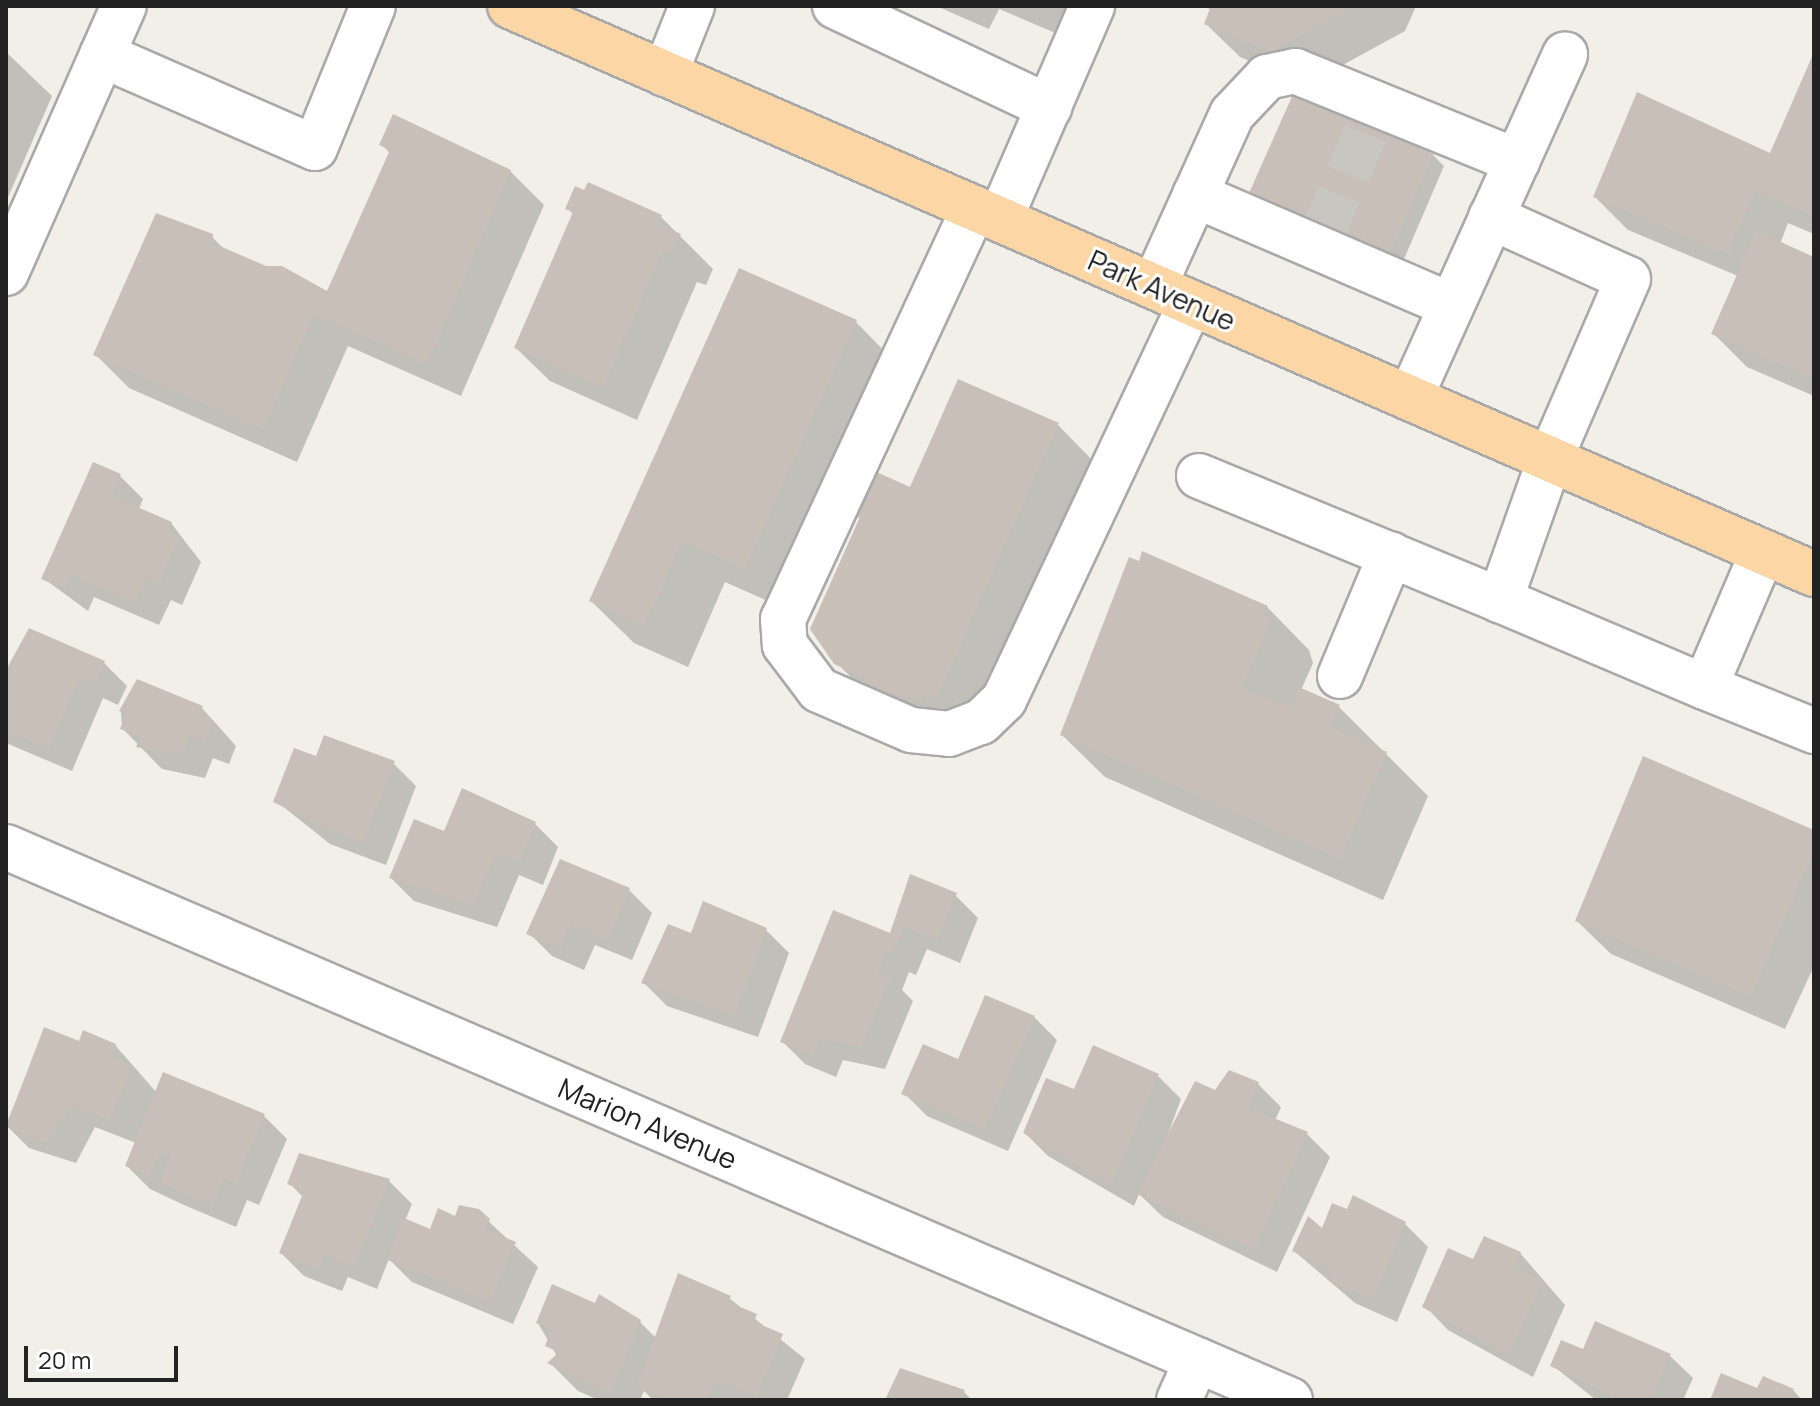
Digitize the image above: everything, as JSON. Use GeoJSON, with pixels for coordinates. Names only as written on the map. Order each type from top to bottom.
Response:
{"type":"FeatureCollection","features":[{"type":"Feature","properties":{"kind":"main road","name":"Park Avenue"},"geometry":{"type":"LineString","coordinates":[[510,6],[1814,574]]}},
{"type":"Feature","properties":{"kind":"street"},"geometry":{"type":"LineString","coordinates":[[6,273],[124,6]]}},
{"type":"Feature","properties":{"kind":"street"},"geometry":{"type":"LineString","coordinates":[[102,55],[315,148],[373,6]]}},
{"type":"Feature","properties":{"kind":"street"},"geometry":{"type":"LineString","coordinates":[[665,74],[692,6]]}},
{"type":"Feature","properties":{"kind":"street"},"geometry":{"type":"LineString","coordinates":[[835,6],[1049,107]]}},
{"type":"Feature","properties":{"kind":"street"},"geometry":{"type":"LineString","coordinates":[[1092,6],[1049,107],[987,214],[783,619],[785,645],[819,690],[911,730],[949,734],[981,722],[1004,700],[1172,294],[1195,195],[1232,114],[1267,77],[1295,71],[1374,114],[1517,161]]}},
{"type":"Feature","properties":{"kind":"street"},"geometry":{"type":"LineString","coordinates":[[1410,398],[1565,54]]}},
{"type":"Feature","properties":{"kind":"street"},"geometry":{"type":"LineString","coordinates":[[1195,195],[1319,241],[1451,305]]}},
{"type":"Feature","properties":{"kind":"street"},"geometry":{"type":"LineString","coordinates":[[1491,217],[1628,279],[1550,459],[1500,600]]}},
{"type":"Feature","properties":{"kind":"street"},"geometry":{"type":"LineString","coordinates":[[1199,476],[1814,731]]}},
{"type":"Feature","properties":{"kind":"street"},"geometry":{"type":"LineString","coordinates":[[1705,687],[1763,552]]}},
{"type":"Feature","properties":{"kind":"street"},"geometry":{"type":"LineString","coordinates":[[1340,676],[1391,554]]}},
{"type":"Feature","properties":{"kind":"street","name":"Marion Avenue"},"geometry":{"type":"LineString","coordinates":[[6,847],[1290,1400]]}},
{"type":"Feature","properties":{"kind":"street"},"geometry":{"type":"LineString","coordinates":[[1179,1400],[1197,1360]]}},
{"type":"Feature","properties":{"kind":"building"},"geometry":{"type":"Polygon","coordinates":[[[1211,6],[1353,6],[1271,52],[1204,24],[1211,6]]]}},
{"type":"Feature","properties":{"kind":"building"},"geometry":{"type":"Polygon","coordinates":[[[1814,52],[1814,216],[1755,191],[1728,254],[1593,197],[1637,92],[1770,153],[1814,52]]]}},
{"type":"Feature","properties":{"kind":"building"},"geometry":{"type":"Polygon","coordinates":[[[1294,92],[1434,154],[1385,265],[1245,203],[1294,92]]]}},
{"type":"Feature","properties":{"kind":"building"},"geometry":{"type":"Polygon","coordinates":[[[393,114],[511,170],[427,364],[314,314],[263,430],[93,355],[156,213],[213,234],[212,251],[222,247],[266,266],[282,266],[327,291],[390,150],[379,145],[393,114]]]}},
{"type":"Feature","properties":{"kind":"building"},"geometry":{"type":"Polygon","coordinates":[[[588,182],[662,215],[659,224],[681,234],[672,253],[663,249],[603,388],[514,348],[573,212],[565,209],[575,186],[584,190],[588,182]]]}},
{"type":"Feature","properties":{"kind":"building"},"geometry":{"type":"Polygon","coordinates":[[[1756,231],[1814,257],[1814,379],[1711,334],[1756,231]]]}},
{"type":"Feature","properties":{"kind":"building"},"geometry":{"type":"Polygon","coordinates":[[[739,268],[857,320],[745,569],[682,541],[645,626],[589,601],[739,268]]]}},
{"type":"Feature","properties":{"kind":"building"},"geometry":{"type":"Polygon","coordinates":[[[958,379],[1059,423],[936,700],[924,694],[921,702],[862,684],[864,678],[834,664],[810,629],[860,517],[852,514],[872,470],[910,487],[958,379]]]}},
{"type":"Feature","properties":{"kind":"building"},"geometry":{"type":"Polygon","coordinates":[[[93,462],[121,474],[112,496],[172,522],[168,533],[179,537],[159,584],[147,578],[136,603],[71,575],[65,589],[41,579],[93,462]]]}},
{"type":"Feature","properties":{"kind":"building"},"geometry":{"type":"Polygon","coordinates":[[[1142,551],[1268,606],[1263,615],[1272,618],[1242,688],[1292,709],[1301,688],[1340,705],[1330,727],[1387,752],[1340,859],[1060,735],[1129,557],[1139,561],[1142,551]]]}},
{"type":"Feature","properties":{"kind":"building"},"geometry":{"type":"Polygon","coordinates":[[[29,628],[105,661],[95,684],[80,677],[49,749],[6,731],[6,670],[29,628]]]}},
{"type":"Feature","properties":{"kind":"building"},"geometry":{"type":"Polygon","coordinates":[[[137,679],[203,706],[200,714],[214,721],[205,742],[190,736],[182,756],[136,747],[141,737],[120,729],[126,714],[119,711],[137,679]]]}},
{"type":"Feature","properties":{"kind":"building"},"geometry":{"type":"Polygon","coordinates":[[[324,735],[395,761],[363,844],[273,802],[294,748],[316,756],[324,735]]]}},
{"type":"Feature","properties":{"kind":"building"},"geometry":{"type":"Polygon","coordinates":[[[1643,756],[1814,830],[1814,850],[1751,997],[1575,921],[1643,756]]]}},
{"type":"Feature","properties":{"kind":"building"},"geometry":{"type":"Polygon","coordinates":[[[462,788],[536,822],[520,863],[496,853],[474,905],[389,878],[414,819],[444,831],[462,788]]]}},
{"type":"Feature","properties":{"kind":"building"},"geometry":{"type":"Polygon","coordinates":[[[560,859],[630,888],[609,939],[571,923],[561,949],[526,934],[560,859]]]}},
{"type":"Feature","properties":{"kind":"building"},"geometry":{"type":"Polygon","coordinates":[[[910,874],[957,893],[937,941],[903,927],[893,953],[886,951],[878,971],[891,976],[862,1047],[820,1038],[813,1055],[780,1042],[833,910],[890,933],[910,874]]]}},
{"type":"Feature","properties":{"kind":"building"},"geometry":{"type":"Polygon","coordinates":[[[703,901],[767,928],[735,1015],[641,983],[668,924],[691,933],[703,901]]]}},
{"type":"Feature","properties":{"kind":"building"},"geometry":{"type":"Polygon","coordinates":[[[985,995],[1035,1016],[985,1129],[901,1094],[923,1044],[958,1059],[985,995]]]}},
{"type":"Feature","properties":{"kind":"building"},"geometry":{"type":"Polygon","coordinates":[[[44,1027],[79,1041],[83,1030],[116,1044],[111,1057],[132,1066],[110,1121],[72,1105],[46,1143],[6,1127],[44,1027]]]}},
{"type":"Feature","properties":{"kind":"building"},"geometry":{"type":"Polygon","coordinates":[[[1093,1045],[1159,1074],[1111,1185],[1023,1133],[1046,1078],[1074,1089],[1093,1045]]]}},
{"type":"Feature","properties":{"kind":"building"},"geometry":{"type":"Polygon","coordinates":[[[1229,1070],[1259,1082],[1249,1108],[1308,1132],[1254,1250],[1137,1194],[1195,1081],[1215,1090],[1229,1070]]]}},
{"type":"Feature","properties":{"kind":"building"},"geometry":{"type":"Polygon","coordinates":[[[163,1072],[265,1114],[236,1184],[224,1179],[213,1206],[159,1183],[170,1156],[161,1151],[150,1177],[125,1166],[163,1072]]]}},
{"type":"Feature","properties":{"kind":"building"},"geometry":{"type":"Polygon","coordinates":[[[299,1153],[390,1179],[354,1267],[325,1255],[319,1270],[279,1253],[304,1191],[287,1184],[299,1153]]]}},
{"type":"Feature","properties":{"kind":"building"},"geometry":{"type":"Polygon","coordinates":[[[1353,1195],[1406,1222],[1373,1300],[1329,1280],[1333,1271],[1292,1251],[1308,1216],[1322,1228],[1332,1203],[1347,1209],[1353,1195]]]}},
{"type":"Feature","properties":{"kind":"building"},"geometry":{"type":"Polygon","coordinates":[[[459,1205],[479,1209],[490,1219],[486,1230],[516,1242],[490,1302],[386,1259],[404,1218],[430,1229],[438,1208],[455,1216],[459,1205]]]}},
{"type":"Feature","properties":{"kind":"building"},"geometry":{"type":"Polygon","coordinates":[[[1484,1236],[1521,1252],[1514,1268],[1543,1280],[1509,1356],[1422,1307],[1448,1248],[1473,1259],[1484,1236]]]}},
{"type":"Feature","properties":{"kind":"building"},"geometry":{"type":"Polygon","coordinates":[[[678,1273],[731,1296],[728,1302],[757,1314],[754,1322],[783,1334],[757,1396],[716,1379],[707,1400],[669,1400],[637,1386],[678,1273]]]}},
{"type":"Feature","properties":{"kind":"building"},"geometry":{"type":"Polygon","coordinates":[[[552,1284],[595,1303],[599,1294],[641,1320],[611,1393],[547,1363],[559,1352],[545,1346],[552,1329],[536,1323],[552,1284]]]}},
{"type":"Feature","properties":{"kind":"building"},"geometry":{"type":"Polygon","coordinates":[[[1595,1321],[1671,1354],[1651,1400],[1608,1400],[1610,1394],[1550,1366],[1561,1340],[1583,1349],[1595,1321]]]}},
{"type":"Feature","properties":{"kind":"building"},"geometry":{"type":"Polygon","coordinates":[[[900,1368],[965,1390],[961,1400],[885,1400],[900,1368]]]}},
{"type":"Feature","properties":{"kind":"building"},"geometry":{"type":"Polygon","coordinates":[[[1721,1373],[1757,1388],[1763,1376],[1794,1389],[1789,1400],[1710,1400],[1721,1373]]]}},
{"type":"Feature","properties":{"kind":"tunnel"},"geometry":{"type":"LineString","coordinates":[[1322,235],[1369,125]]}}]}
